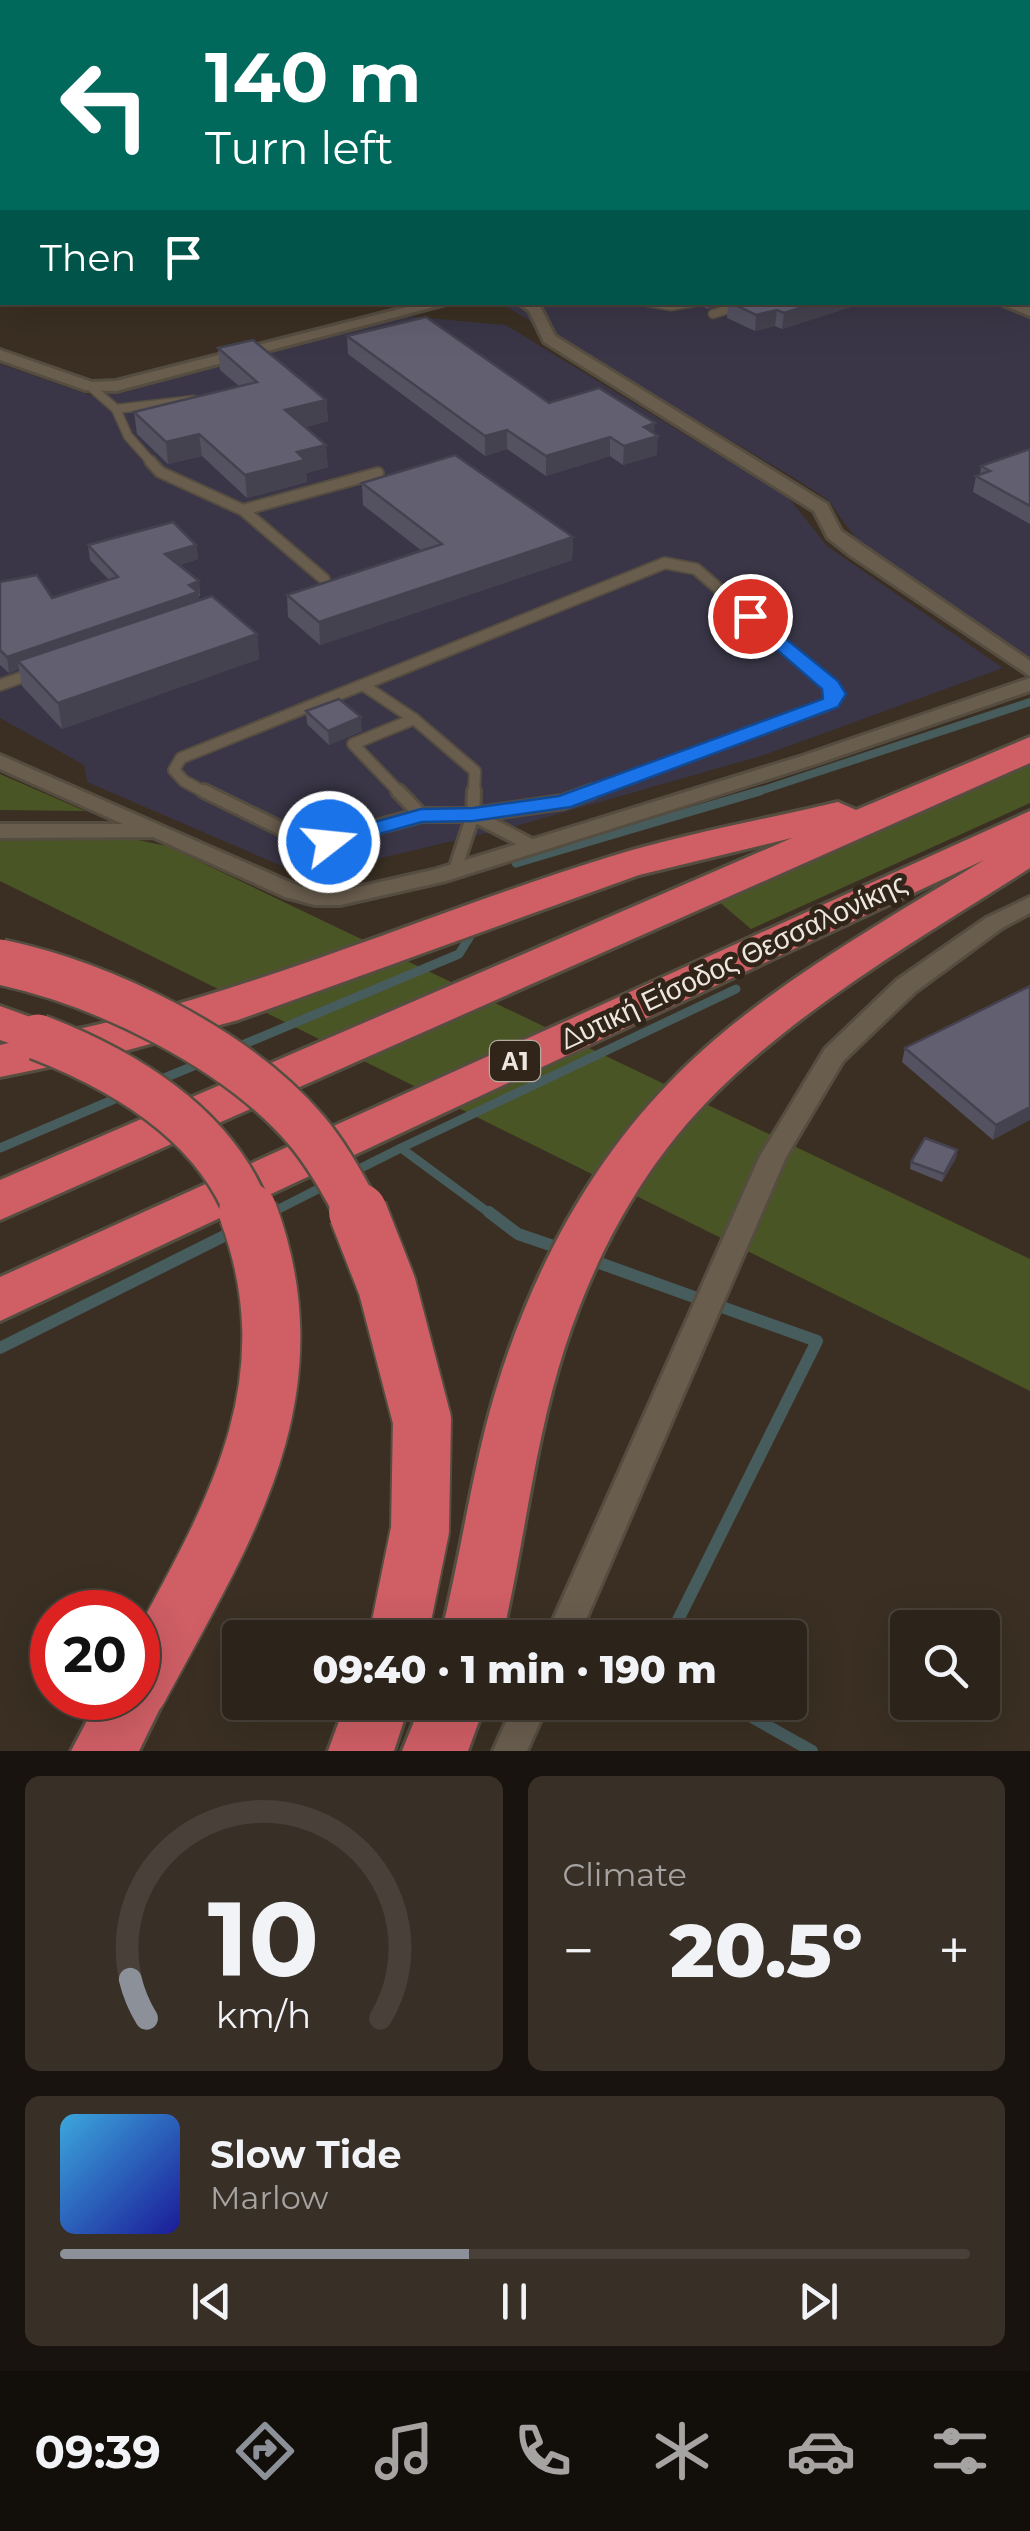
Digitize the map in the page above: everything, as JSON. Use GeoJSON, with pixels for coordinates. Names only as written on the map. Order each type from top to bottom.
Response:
{"type":"FeatureCollection","features":[{"type":"Feature","properties":{"kind":"highway"},"geometry":{"type":"LineString","coordinates":[[0,1201],[1030,749]]}},
{"type":"Feature","properties":{"kind":"highway"},"geometry":{"type":"LineString","coordinates":[[10,1038],[117,1037],[222,1010],[625,866],[776,826],[922,797]]}},
{"type":"Feature","properties":{"kind":"highway","name":"Δυτική Είσοδος Θεσσαλονίκης"},"geometry":{"type":"LineString","coordinates":[[0,1300],[1030,823]]}},
{"type":"Feature","properties":{"kind":"highway"},"geometry":{"type":"LineString","coordinates":[[477,1620],[523,1392],[574,1260],[605,1203],[641,1151],[722,1061],[906,930],[1030,850]]}},
{"type":"Feature","properties":{"kind":"highway"},"geometry":{"type":"LineString","coordinates":[[0,962],[106,996],[206,1046],[282,1106],[322,1152],[359,1213],[387,1276],[422,1418],[422,1502],[411,1591],[403,1620]]}},
{"type":"Feature","properties":{"kind":"highway"},"geometry":{"type":"LineString","coordinates":[[10,1038],[126,1076],[195,1131],[219,1158],[250,1213],[272,1290],[276,1329],[270,1399],[244,1482],[160,1647]]}},
{"type":"Feature","properties":{"kind":"highway"},"geometry":{"type":"LineString","coordinates":[[104,1751],[121,1720]]}},
{"type":"Feature","properties":{"kind":"highway"},"geometry":{"type":"LineString","coordinates":[[361,1751],[372,1720]]}},
{"type":"Feature","properties":{"kind":"highway"},"geometry":{"type":"LineString","coordinates":[[436,1751],[447,1720]]}},
{"type":"Feature","properties":{"kind":"street"},"geometry":{"type":"LineString","coordinates":[[0,355],[91,387],[148,380],[435,305]]}},
{"type":"Feature","properties":{"kind":"street"},"geometry":{"type":"LineString","coordinates":[[530,305],[535,308],[549,339],[821,508],[834,534],[854,550],[1030,670]]}},
{"type":"Feature","properties":{"kind":"street"},"geometry":{"type":"LineString","coordinates":[[0,761],[293,892],[315,898],[353,896],[455,870],[809,760],[1030,684]]}},
{"type":"Feature","properties":{"kind":"street"},"geometry":{"type":"LineString","coordinates":[[0,832],[157,830]]}},
{"type":"Feature","properties":{"kind":"street"},"geometry":{"type":"LineString","coordinates":[[569,1620],[773,1156],[834,1055],[906,986],[994,922],[1030,904]]}},
{"type":"Feature","properties":{"kind":"street"},"geometry":{"type":"LineString","coordinates":[[510,1751],[524,1720]]}},
{"type":"Feature","properties":{"kind":"lane"},"geometry":{"type":"LineString","coordinates":[[712,314],[741,305]]}},
{"type":"Feature","properties":{"kind":"lane"},"geometry":{"type":"LineString","coordinates":[[91,387],[116,409],[128,436],[160,472],[243,510],[324,578]]}},
{"type":"Feature","properties":{"kind":"lane"},"geometry":{"type":"LineString","coordinates":[[116,409],[152,402],[206,400]]}},
{"type":"Feature","properties":{"kind":"lane"},"geometry":{"type":"LineString","coordinates":[[243,510],[378,473]]}},
{"type":"Feature","properties":{"kind":"lane"},"geometry":{"type":"LineString","coordinates":[[674,562],[696,569],[834,690],[834,699],[826,706],[570,800],[473,815],[421,816],[329,842],[310,842],[222,802],[184,781],[174,770],[181,758],[189,754],[363,685],[658,564],[674,562]]}},
{"type":"Feature","properties":{"kind":"lane"},"geometry":{"type":"LineString","coordinates":[[0,685],[55,666]]}},
{"type":"Feature","properties":{"kind":"lane"},"geometry":{"type":"LineString","coordinates":[[363,685],[414,719],[475,771],[473,815],[455,870]]}},
{"type":"Feature","properties":{"kind":"lane"},"geometry":{"type":"LineString","coordinates":[[414,719],[352,744],[421,816]]}},
{"type":"Feature","properties":{"kind":"lane"},"geometry":{"type":"LineString","coordinates":[[473,815],[533,846]]}},
{"type":"Feature","properties":{"kind":"shaded area"},"geometry":{"type":"Polygon","coordinates":[[[503,305],[1010,305],[1030,314],[1030,658],[857,540],[828,500],[503,305]]]}},
{"type":"Feature","properties":{"kind":"shaded area"},"geometry":{"type":"Polygon","coordinates":[[[405,316],[506,325],[789,498],[827,546],[1003,668],[764,755],[516,826],[305,876],[87,782],[84,765],[0,718],[0,364],[93,396],[405,316]]]}},
{"type":"Feature","properties":{"kind":"green space"},"geometry":{"type":"Polygon","coordinates":[[[1030,763],[1030,803],[751,929],[717,900],[1030,763]]]}},
{"type":"Feature","properties":{"kind":"green space"},"geometry":{"type":"Polygon","coordinates":[[[0,774],[85,811],[0,810],[0,774]]]}},
{"type":"Feature","properties":{"kind":"green space"},"geometry":{"type":"Polygon","coordinates":[[[0,836],[118,836],[167,846],[1030,1259],[1030,1391],[0,881],[0,836]]]}},
{"type":"Feature","properties":{"kind":"building"},"geometry":{"type":"Polygon","coordinates":[[[735,305],[809,305],[784,313],[777,310],[756,315],[735,305]]]}},
{"type":"Feature","properties":{"kind":"building"},"geometry":{"type":"Polygon","coordinates":[[[426,317],[549,403],[599,388],[655,423],[644,427],[658,436],[624,446],[610,437],[546,456],[507,430],[485,436],[347,336],[426,317]]]}},
{"type":"Feature","properties":{"kind":"building"},"geometry":{"type":"Polygon","coordinates":[[[253,340],[326,400],[285,410],[326,445],[297,452],[305,460],[245,475],[199,434],[166,442],[134,412],[257,382],[218,348],[253,340]]]}},
{"type":"Feature","properties":{"kind":"building"},"geometry":{"type":"Polygon","coordinates":[[[1030,449],[1030,506],[976,476],[990,471],[981,466],[1030,449]]]}},
{"type":"Feature","properties":{"kind":"building"},"geometry":{"type":"Polygon","coordinates":[[[455,455],[573,537],[319,622],[287,595],[442,544],[362,483],[455,455]]]}},
{"type":"Feature","properties":{"kind":"building"},"geometry":{"type":"Polygon","coordinates":[[[173,522],[196,545],[165,554],[199,581],[189,585],[198,592],[7,657],[0,650],[0,582],[37,575],[52,598],[118,577],[88,545],[173,522]]]}},
{"type":"Feature","properties":{"kind":"building"},"geometry":{"type":"Polygon","coordinates":[[[212,596],[257,634],[58,703],[18,661],[212,596]]]}},
{"type":"Feature","properties":{"kind":"building"},"geometry":{"type":"Polygon","coordinates":[[[339,699],[361,717],[328,731],[306,711],[339,699]]]}},
{"type":"Feature","properties":{"kind":"building"},"geometry":{"type":"Polygon","coordinates":[[[1030,986],[1030,1107],[996,1125],[905,1048],[1030,986]]]}},
{"type":"Feature","properties":{"kind":"building"},"geometry":{"type":"Polygon","coordinates":[[[925,1138],[957,1150],[944,1174],[911,1162],[925,1138]]]}},
{"type":"Feature","properties":{"kind":"waterway"},"geometry":{"type":"LineString","coordinates":[[751,794],[1030,702]]}},
{"type":"Feature","properties":{"kind":"waterway"},"geometry":{"type":"LineString","coordinates":[[516,863],[760,791]]}},
{"type":"Feature","properties":{"kind":"waterway"},"geometry":{"type":"LineString","coordinates":[[235,1048],[459,954],[472,933]]}},
{"type":"Feature","properties":{"kind":"waterway"},"geometry":{"type":"LineString","coordinates":[[401,1148],[736,989]]}},
{"type":"Feature","properties":{"kind":"waterway"},"geometry":{"type":"LineString","coordinates":[[157,1081],[203,1062]]}},
{"type":"Feature","properties":{"kind":"waterway"},"geometry":{"type":"LineString","coordinates":[[0,1148],[124,1095]]}},
{"type":"Feature","properties":{"kind":"waterway"},"geometry":{"type":"LineString","coordinates":[[349,1174],[401,1148]]}},
{"type":"Feature","properties":{"kind":"waterway"},"geometry":{"type":"LineString","coordinates":[[401,1148],[492,1215]]}},
{"type":"Feature","properties":{"kind":"waterway"},"geometry":{"type":"LineString","coordinates":[[269,1214],[326,1185]]}},
{"type":"Feature","properties":{"kind":"waterway"},"geometry":{"type":"LineString","coordinates":[[489,1212],[518,1234],[562,1249]]}},
{"type":"Feature","properties":{"kind":"waterway"},"geometry":{"type":"LineString","coordinates":[[0,1348],[232,1232]]}},
{"type":"Feature","properties":{"kind":"waterway"},"geometry":{"type":"LineString","coordinates":[[591,1260],[817,1341],[678,1620]]}},
{"type":"Feature","properties":{"kind":"waterway"},"geometry":{"type":"LineString","coordinates":[[757,1720],[812,1751]]}},
{"type":"Feature","properties":{"kind":"route"},"geometry":{"type":"LineString","coordinates":[[329,842],[421,816],[473,815],[563,802],[831,703],[834,690],[750,616]]}}]}
